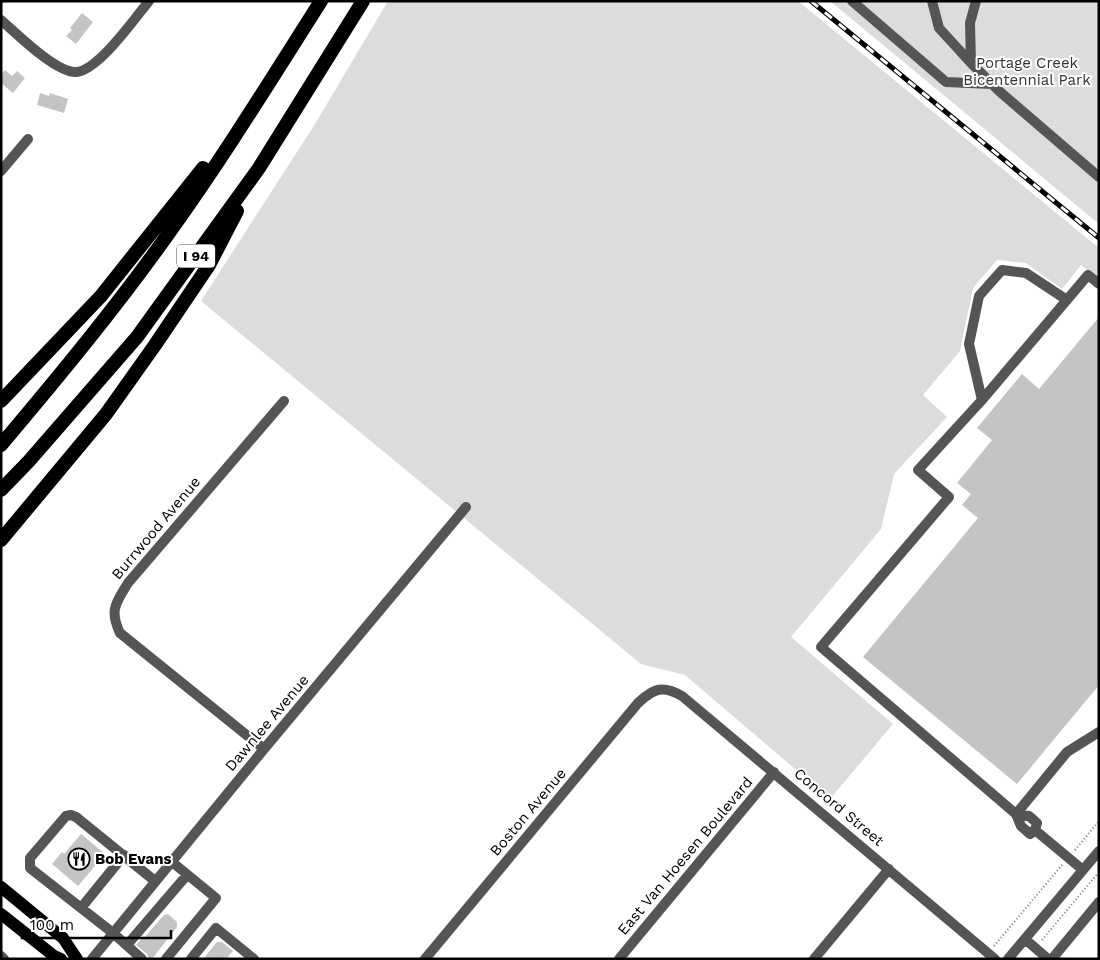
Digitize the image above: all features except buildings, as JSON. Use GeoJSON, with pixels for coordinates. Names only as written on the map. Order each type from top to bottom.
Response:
{"type":"FeatureCollection","features":[{"type":"Feature","properties":{"kind":"highway","name":"I 94"},"geometry":{"type":"LineString","coordinates":[[1,445],[77,354],[171,231],[263,94],[321,1]]}},
{"type":"Feature","properties":{"kind":"highway","name":"I 94"},"geometry":{"type":"LineString","coordinates":[[1,490],[29,461],[137,337],[259,168],[363,1]]}},
{"type":"Feature","properties":{"kind":"highway"},"geometry":{"type":"LineString","coordinates":[[1,401],[101,296],[263,94]]}},
{"type":"Feature","properties":{"kind":"highway"},"geometry":{"type":"LineString","coordinates":[[1,540],[106,414],[155,345],[209,265],[259,168]]}},
{"type":"Feature","properties":{"kind":"main road"},"geometry":{"type":"LineString","coordinates":[[1,887],[63,938],[77,959]]}},
{"type":"Feature","properties":{"kind":"main road"},"geometry":{"type":"LineString","coordinates":[[1,914],[54,956],[61,959]]}},
{"type":"Feature","properties":{"kind":"street"},"geometry":{"type":"LineString","coordinates":[[1,20],[46,59],[75,72],[92,66],[150,1]]}},
{"type":"Feature","properties":{"kind":"street"},"geometry":{"type":"LineString","coordinates":[[852,1],[946,82],[992,84]]}},
{"type":"Feature","properties":{"kind":"street"},"geometry":{"type":"LineString","coordinates":[[932,1],[939,28],[971,63],[992,84],[1099,177]]}},
{"type":"Feature","properties":{"kind":"street"},"geometry":{"type":"LineString","coordinates":[[971,63],[970,23],[976,1]]}},
{"type":"Feature","properties":{"kind":"street"},"geometry":{"type":"LineString","coordinates":[[1,171],[28,140]]}},
{"type":"Feature","properties":{"kind":"street"},"geometry":{"type":"LineString","coordinates":[[982,400],[970,344],[979,296],[1002,270],[1026,273],[1067,300]]}},
{"type":"Feature","properties":{"kind":"street"},"geometry":{"type":"LineString","coordinates":[[1083,870],[1034,830],[1030,834],[1021,826],[1016,814],[821,647],[949,496],[918,470],[982,400],[1088,275],[1099,284]]}},
{"type":"Feature","properties":{"kind":"street","name":"Burrwood Avenue"},"geometry":{"type":"LineString","coordinates":[[264,749],[120,633],[114,621],[114,609],[128,583],[284,402]]}},
{"type":"Feature","properties":{"kind":"street","name":"Dawnlee Avenue"},"geometry":{"type":"LineString","coordinates":[[92,959],[466,507]]}},
{"type":"Feature","properties":{"kind":"street","name":"Concord Street"},"geometry":{"type":"LineString","coordinates":[[658,689],[671,690],[682,696],[991,956]]}},
{"type":"Feature","properties":{"kind":"street","name":"Boston Avenue"},"geometry":{"type":"LineString","coordinates":[[425,959],[644,696],[658,689]]}},
{"type":"Feature","properties":{"kind":"street"},"geometry":{"type":"LineString","coordinates":[[1016,814],[1067,752],[1099,732]]}},
{"type":"Feature","properties":{"kind":"street","name":"East Van Hoesen Boulevard"},"geometry":{"type":"LineString","coordinates":[[619,959],[774,772]]}},
{"type":"Feature","properties":{"kind":"street"},"geometry":{"type":"LineString","coordinates":[[142,959],[113,933],[30,868],[30,858],[66,816],[71,815],[156,881]]}},
{"type":"Feature","properties":{"kind":"street"},"geometry":{"type":"LineString","coordinates":[[1008,959],[1099,851]]}},
{"type":"Feature","properties":{"kind":"street"},"geometry":{"type":"LineString","coordinates":[[81,908],[124,856]]}},
{"type":"Feature","properties":{"kind":"street"},"geometry":{"type":"LineString","coordinates":[[166,959],[216,898],[172,862]]}},
{"type":"Feature","properties":{"kind":"street"},"geometry":{"type":"LineString","coordinates":[[814,959],[889,869]]}},
{"type":"Feature","properties":{"kind":"street"},"geometry":{"type":"LineString","coordinates":[[127,945],[187,874]]}},
{"type":"Feature","properties":{"kind":"street"},"geometry":{"type":"LineString","coordinates":[[1052,959],[1099,902]]}},
{"type":"Feature","properties":{"kind":"street"},"geometry":{"type":"LineString","coordinates":[[190,959],[216,928],[254,959]]}},
{"type":"Feature","properties":{"kind":"street"},"geometry":{"type":"LineString","coordinates":[[1025,939],[1048,959]]}},
{"type":"Feature","properties":{"kind":"path"},"geometry":{"type":"LineString","coordinates":[[991,956],[1099,821]]}},
{"type":"Feature","properties":{"kind":"path"},"geometry":{"type":"LineString","coordinates":[[1035,948],[1099,872]]}},
{"type":"Feature","properties":{"kind":"green space"},"geometry":{"type":"Polygon","coordinates":[[[388,1],[798,1],[1099,248],[1099,279],[1081,265],[1062,289],[1026,263],[997,260],[973,288],[960,351],[923,395],[947,417],[894,474],[881,529],[791,637],[893,724],[830,799],[685,675],[641,664],[201,301],[315,124],[388,1]]]}},
{"type":"Feature","properties":{"kind":"green space","name":"Portage Creek Bicentennial Park"},"geometry":{"type":"Polygon","coordinates":[[[830,1],[1099,1],[1099,224],[830,1]]]}},
{"type":"Feature","properties":{"kind":"railway"},"geometry":{"type":"LineString","coordinates":[[811,1],[1099,238]]}},
{"type":"Feature","properties":{"kind":"place","name":"Bob Evans"},"geometry":{"type":"Point","coordinates":[79,859]}}]}
